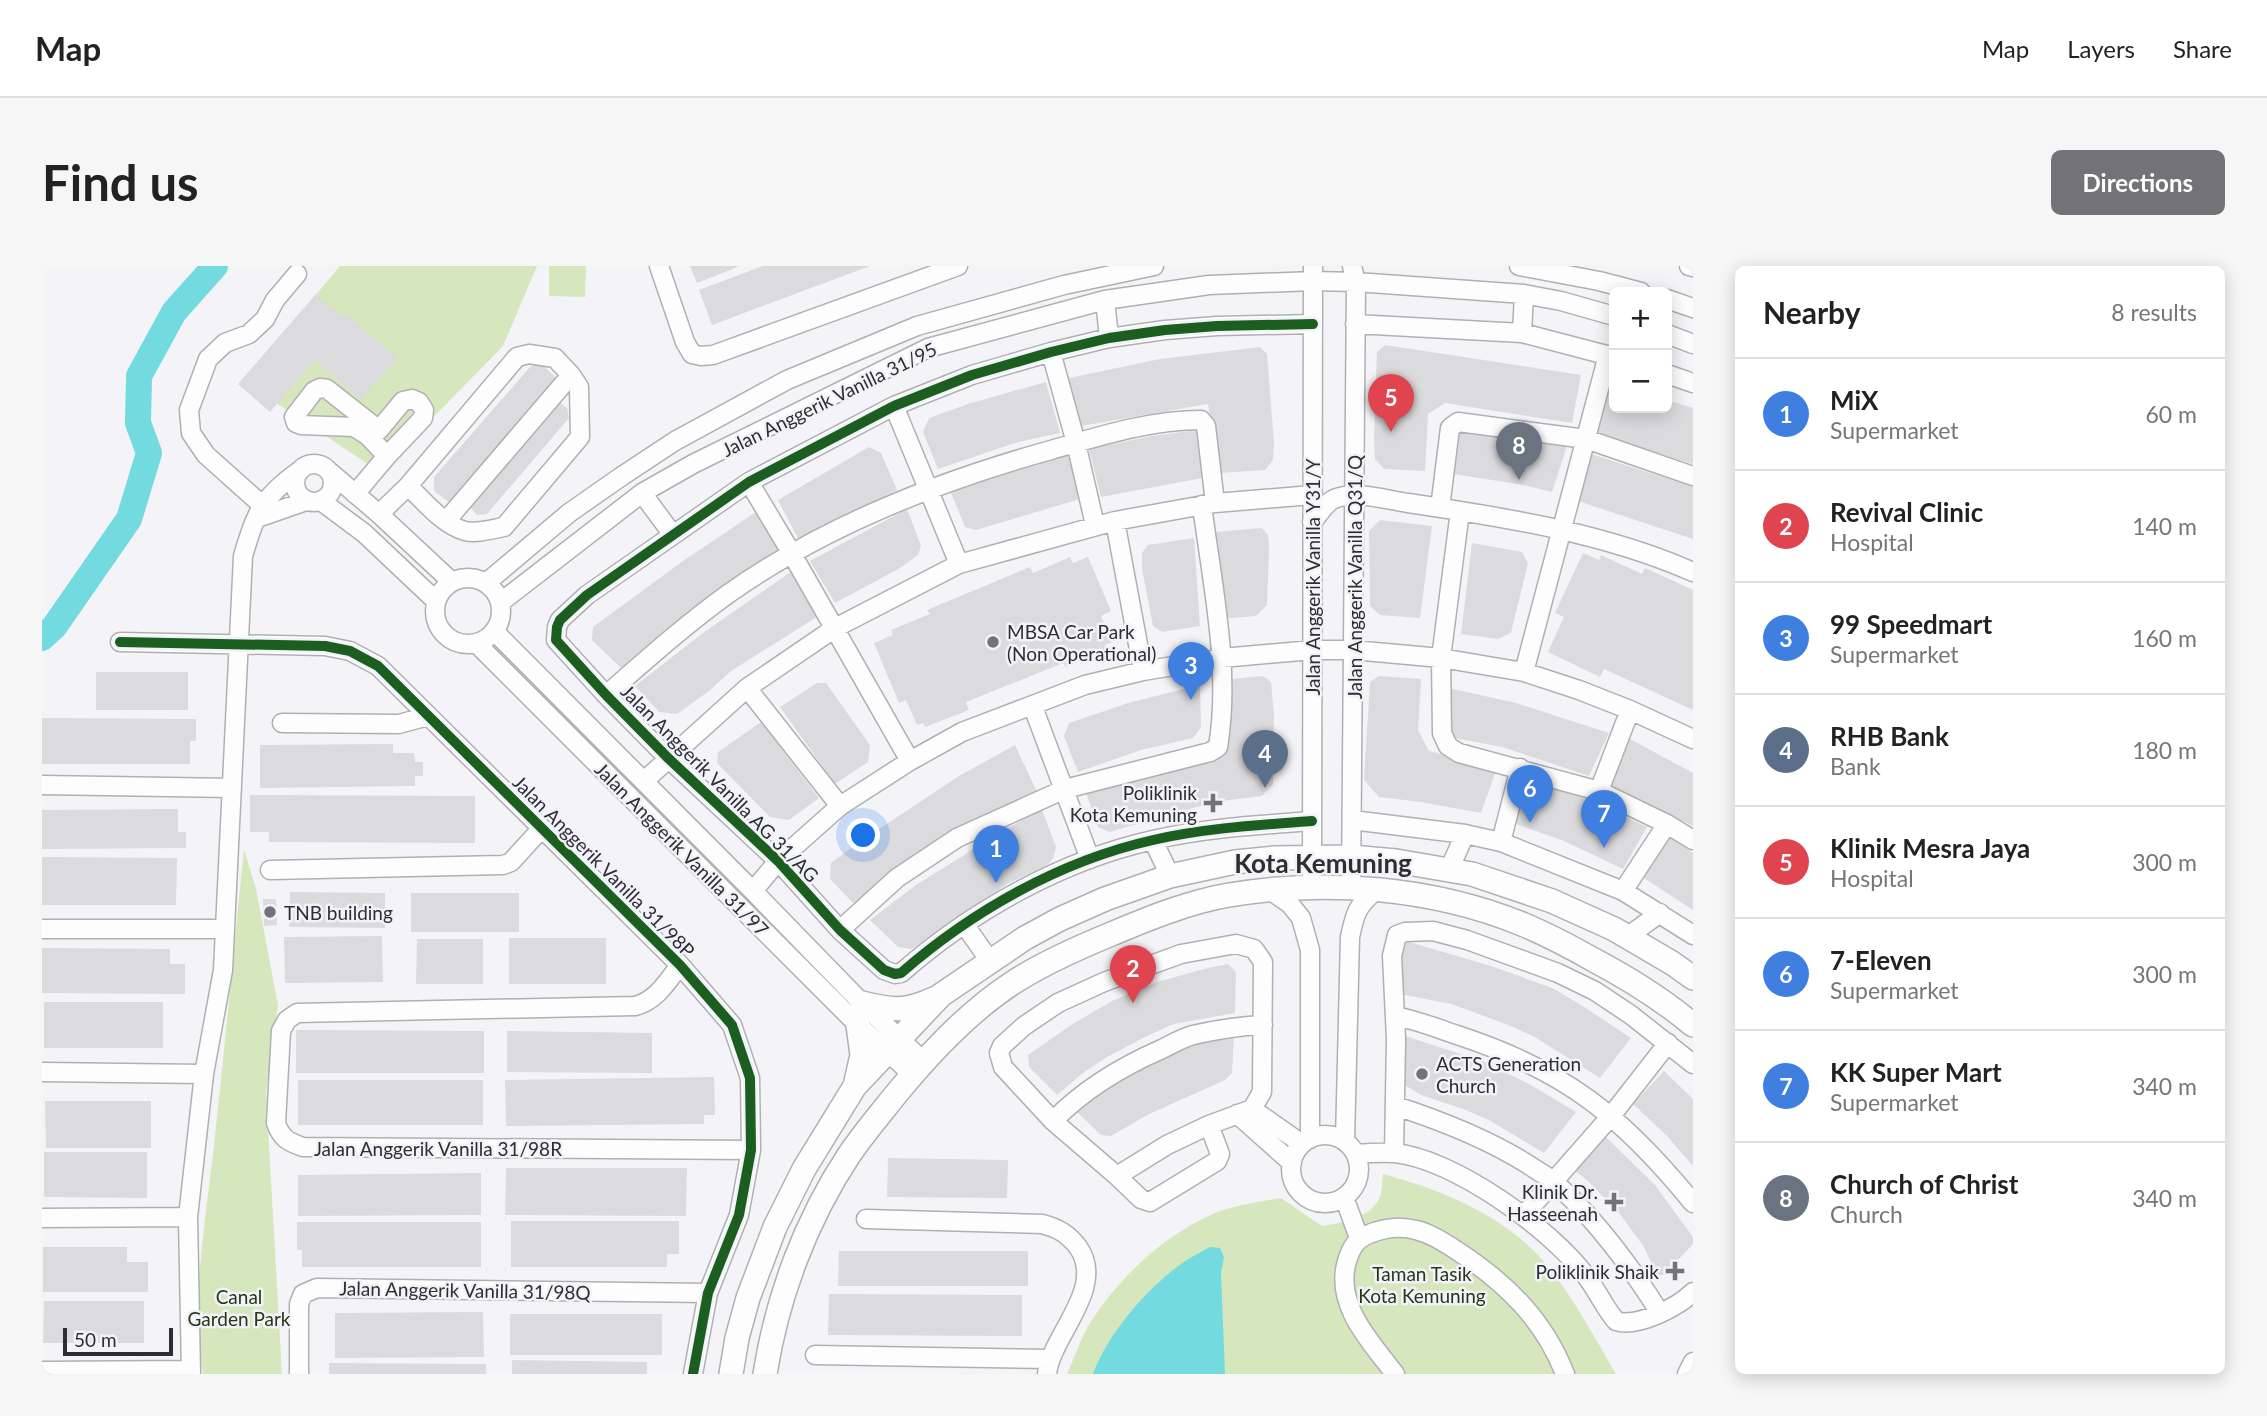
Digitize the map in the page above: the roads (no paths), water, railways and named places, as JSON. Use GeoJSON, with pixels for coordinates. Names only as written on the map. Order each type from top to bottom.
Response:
{"type":"FeatureCollection","features":[{"type":"Feature","properties":{"kind":"main road"},"geometry":{"type":"LineString","coordinates":[[855,1086],[862,1055],[860,1014],[920,1005],[941,995],[1024,938],[1105,899],[1170,876],[1235,862],[1274,858],[1352,857],[1396,861],[1472,874],[1552,901],[1627,937],[1693,978]]}},
{"type":"Feature","properties":{"kind":"main road"},"geometry":{"type":"LineString","coordinates":[[765,1374],[778,1310],[820,1204],[848,1156],[918,1068],[971,1017],[1010,985],[1092,942],[1175,909],[1228,895],[1312,887],[1420,895],[1473,907],[1556,939],[1635,982],[1693,1025]]}},
{"type":"Feature","properties":{"kind":"main road"},"geometry":{"type":"LineString","coordinates":[[731,1374],[748,1298],[775,1227],[804,1169],[855,1086],[941,995]]}},
{"type":"Feature","properties":{"kind":"street"},"geometry":{"type":"LineString","coordinates":[[659,266],[685,342],[692,354],[701,356],[713,355],[958,266]]}},
{"type":"Feature","properties":{"kind":"street","name":"Jalan Anggerik Vanilla 31/95"},"geometry":{"type":"LineString","coordinates":[[486,583],[569,513],[622,476],[674,441],[787,380],[917,326],[1064,285],[1154,266]]}},
{"type":"Feature","properties":{"kind":"street"},"geometry":{"type":"LineString","coordinates":[[1519,266],[1622,287]]}},
{"type":"Feature","properties":{"kind":"street"},"geometry":{"type":"LineString","coordinates":[[259,512],[206,455],[191,433],[189,410],[208,359],[225,343],[250,334],[265,319],[275,300],[297,274]]}},
{"type":"Feature","properties":{"kind":"street","name":"Jalan Anggerik Vanilla 31/95"},"geometry":{"type":"LineString","coordinates":[[501,603],[642,493],[693,464],[928,348],[1105,300],[1313,274],[1354,274],[1524,294],[1609,315]]}},
{"type":"Feature","properties":{"kind":"street","name":"Jalan Anggerik Vanilla Y31/Y"},"geometry":{"type":"LineString","coordinates":[[1312,887],[1313,274]]}},
{"type":"Feature","properties":{"kind":"street","name":"Jalan Anggerik Vanilla Q31/Q"},"geometry":{"type":"LineString","coordinates":[[1352,888],[1354,274]]}},
{"type":"Feature","properties":{"kind":"street"},"geometry":{"type":"LineString","coordinates":[[1522,333],[1524,294]]}},
{"type":"Feature","properties":{"kind":"street"},"geometry":{"type":"LineString","coordinates":[[1105,300],[1109,338]]}},
{"type":"Feature","properties":{"kind":"street"},"geometry":{"type":"LineString","coordinates":[[1672,301],[1693,308]]}},
{"type":"Feature","properties":{"kind":"street"},"geometry":{"type":"LineString","coordinates":[[642,493],[673,535],[749,482],[894,406],[972,374],[1109,338],[1217,326],[1313,324]]}},
{"type":"Feature","properties":{"kind":"street"},"geometry":{"type":"LineString","coordinates":[[1355,324],[1522,333],[1609,355]]}},
{"type":"Feature","properties":{"kind":"street"},"geometry":{"type":"LineString","coordinates":[[1672,336],[1693,344]]}},
{"type":"Feature","properties":{"kind":"street"},"geometry":{"type":"LineString","coordinates":[[1051,352],[1095,525]]}},
{"type":"Feature","properties":{"kind":"street"},"geometry":{"type":"LineString","coordinates":[[379,514],[408,486],[517,358],[529,354],[555,358],[572,375],[579,387],[580,437],[504,527],[466,531],[446,521],[408,486]]}},
{"type":"Feature","properties":{"kind":"street"},"geometry":{"type":"LineString","coordinates":[[1524,673],[1609,363]]}},
{"type":"Feature","properties":{"kind":"street"},"geometry":{"type":"LineString","coordinates":[[446,521],[572,375]]}},
{"type":"Feature","properties":{"kind":"street"},"geometry":{"type":"LineString","coordinates":[[1672,376],[1693,383]]}},
{"type":"Feature","properties":{"kind":"street"},"geometry":{"type":"LineString","coordinates":[[355,494],[423,418],[424,410],[419,402],[403,401],[375,434],[387,456]]}},
{"type":"Feature","properties":{"kind":"street"},"geometry":{"type":"LineString","coordinates":[[894,406],[959,564]]}},
{"type":"Feature","properties":{"kind":"street"},"geometry":{"type":"LineString","coordinates":[[606,695],[729,593],[792,554],[860,519],[1002,463],[1076,443],[1129,429],[1183,421],[1201,421],[1206,426],[1209,504],[1222,658],[1218,747],[1210,752],[1065,789],[957,838],[897,878],[840,930]]}},
{"type":"Feature","properties":{"kind":"street"},"geometry":{"type":"LineString","coordinates":[[1440,508],[1450,428],[1458,422],[1586,439],[1693,476]]}},
{"type":"Feature","properties":{"kind":"street"},"geometry":{"type":"LineString","coordinates":[[42,1371],[191,1372],[188,1217],[204,1074],[223,970],[243,556],[259,512],[269,494],[303,467],[315,464],[326,468],[452,582]]}},
{"type":"Feature","properties":{"kind":"street"},"geometry":{"type":"LineString","coordinates":[[299,471],[295,478],[296,491],[364,533],[436,601]]}},
{"type":"Feature","properties":{"kind":"street"},"geometry":{"type":"LineString","coordinates":[[259,512],[314,501],[330,494],[333,489],[330,472]]}},
{"type":"Feature","properties":{"kind":"street"},"geometry":{"type":"LineString","coordinates":[[749,482],[910,761]]}},
{"type":"Feature","properties":{"kind":"street"},"geometry":{"type":"LineString","coordinates":[[644,781],[747,688],[835,628],[959,564],[1115,521],[1209,504],[1312,495]]}},
{"type":"Feature","properties":{"kind":"street"},"geometry":{"type":"LineString","coordinates":[[1312,522],[1334,499],[1354,495],[1563,530],[1668,561],[1693,572]]}},
{"type":"Feature","properties":{"kind":"street"},"geometry":{"type":"LineString","coordinates":[[1460,512],[1441,658],[1442,733],[1448,746],[1459,753],[1599,791],[1667,824],[1693,840]]}},
{"type":"Feature","properties":{"kind":"street"},"geometry":{"type":"LineString","coordinates":[[1115,521],[1143,671]]}},
{"type":"Feature","properties":{"kind":"street","name":"Jalan Anggerik Vanilla AG 31/AG"},"geometry":{"type":"LineString","coordinates":[[673,535],[568,611],[557,627],[556,640],[668,758],[778,860],[840,930],[884,970],[901,973],[943,937],[964,925]]}},
{"type":"Feature","properties":{"kind":"street"},"geometry":{"type":"LineString","coordinates":[[469,578],[486,583],[497,595],[502,613],[495,632],[484,641],[467,645],[456,643],[440,631],[434,611],[436,601],[452,582],[469,578]]}},
{"type":"Feature","properties":{"kind":"street","name":"Jalan Anggerik Vanilla 31/97"},"geometry":{"type":"LineString","coordinates":[[495,632],[754,891],[860,1014]]}},
{"type":"Feature","properties":{"kind":"street","name":"Jalan Anggerik Vanilla 31/98P"},"geometry":{"type":"LineString","coordinates":[[120,642],[325,646],[349,651],[378,666],[680,965],[732,1025],[750,1078],[751,1150],[739,1215],[708,1293],[693,1374]]}},
{"type":"Feature","properties":{"kind":"street","name":"Jalan Anggerik Vanilla 31/97"},"geometry":{"type":"LineString","coordinates":[[477,644],[918,1068]]}},
{"type":"Feature","properties":{"kind":"street"},"geometry":{"type":"LineString","coordinates":[[754,891],[778,860],[840,806],[910,761],[962,732],[1085,685],[1143,671],[1222,658],[1312,650],[1353,650],[1441,658],[1524,673],[1579,690],[1693,739]]}},
{"type":"Feature","properties":{"kind":"street"},"geometry":{"type":"LineString","coordinates":[[747,688],[840,806]]}},
{"type":"Feature","properties":{"kind":"street"},"geometry":{"type":"LineString","coordinates":[[1033,707],[1090,859]]}},
{"type":"Feature","properties":{"kind":"street"},"geometry":{"type":"LineString","coordinates":[[1599,791],[1630,710]]}},
{"type":"Feature","properties":{"kind":"street"},"geometry":{"type":"LineString","coordinates":[[282,723],[399,724],[428,716]]}},
{"type":"Feature","properties":{"kind":"street"},"geometry":{"type":"LineString","coordinates":[[1501,842],[1520,768]]}},
{"type":"Feature","properties":{"kind":"street"},"geometry":{"type":"LineString","coordinates":[[42,785],[232,788]]}},
{"type":"Feature","properties":{"kind":"street"},"geometry":{"type":"LineString","coordinates":[[1352,820],[1465,834],[1501,842],[1623,891],[1693,935]]}},
{"type":"Feature","properties":{"kind":"street"},"geometry":{"type":"LineString","coordinates":[[990,961],[964,925],[1025,887],[1090,859],[1153,840],[1234,827],[1312,821]]}},
{"type":"Feature","properties":{"kind":"street"},"geometry":{"type":"LineString","coordinates":[[1623,891],[1667,824]]}},
{"type":"Feature","properties":{"kind":"street"},"geometry":{"type":"LineString","coordinates":[[270,870],[503,865],[511,862],[541,829]]}},
{"type":"Feature","properties":{"kind":"street"},"geometry":{"type":"LineString","coordinates":[[1449,870],[1465,834]]}},
{"type":"Feature","properties":{"kind":"street"},"geometry":{"type":"LineString","coordinates":[[1153,840],[1170,876]]}},
{"type":"Feature","properties":{"kind":"street"},"geometry":{"type":"LineString","coordinates":[[1376,890],[1362,902],[1355,914],[1350,937],[1351,1147],[1360,1170],[1358,1179],[1344,1198],[1330,1202],[1309,1199],[1301,1192],[1292,1177],[1292,1163],[1297,1149],[1306,1141],[1328,1135],[1351,1147],[1420,1159],[1458,1175],[1524,1215],[1586,1276],[1616,1321],[1623,1324],[1660,1313],[1683,1303],[1693,1292]]}},
{"type":"Feature","properties":{"kind":"street"},"geometry":{"type":"LineString","coordinates":[[1271,891],[1290,904],[1301,918],[1310,950],[1306,1141]]}},
{"type":"Feature","properties":{"kind":"street"},"geometry":{"type":"LineString","coordinates":[[1627,937],[1660,913]]}},
{"type":"Feature","properties":{"kind":"street"},"geometry":{"type":"LineString","coordinates":[[42,929],[225,929]]}},
{"type":"Feature","properties":{"kind":"street"},"geometry":{"type":"LineString","coordinates":[[1394,1153],[1396,1106],[1392,956],[1397,935],[1405,932],[1433,931],[1467,940],[1558,973],[1595,991],[1693,1064]]}},
{"type":"Feature","properties":{"kind":"street"},"geometry":{"type":"LineString","coordinates":[[1117,1176],[1167,1145],[1209,1125],[1245,1112],[1262,1092],[1263,962],[1254,949],[1236,944],[1181,954],[1104,982],[1058,1003],[1024,1026],[1002,1046],[999,1053],[1003,1067],[1054,1121],[1140,1199],[1150,1202],[1217,1161],[1220,1154],[1209,1125]]}},
{"type":"Feature","properties":{"kind":"street","name":"Jalan Anggerik Vanilla 31/98R"},"geometry":{"type":"LineString","coordinates":[[680,965],[655,996],[635,1006],[297,1013],[287,1020],[281,1031],[276,1123],[280,1135],[288,1143],[303,1147],[751,1150]]}},
{"type":"Feature","properties":{"kind":"street"},"geometry":{"type":"LineString","coordinates":[[1395,1016],[1523,1059],[1555,1076],[1593,1101],[1638,1140],[1693,1203]]}},
{"type":"Feature","properties":{"kind":"street"},"geometry":{"type":"LineString","coordinates":[[1054,1121],[1068,1106],[1105,1079],[1144,1057],[1190,1036],[1263,1025]]}},
{"type":"Feature","properties":{"kind":"street"},"geometry":{"type":"LineString","coordinates":[[1524,1215],[1611,1116],[1668,1043]]}},
{"type":"Feature","properties":{"kind":"street"},"geometry":{"type":"LineString","coordinates":[[42,1072],[204,1074]]}},
{"type":"Feature","properties":{"kind":"street"},"geometry":{"type":"LineString","coordinates":[[1396,1106],[1484,1141],[1554,1181],[1598,1228],[1660,1313]]}},
{"type":"Feature","properties":{"kind":"street"},"geometry":{"type":"LineString","coordinates":[[1245,1112],[1306,1141]]}},
{"type":"Feature","properties":{"kind":"street"},"geometry":{"type":"LineString","coordinates":[[1245,1112],[1292,1163]]}},
{"type":"Feature","properties":{"kind":"street"},"geometry":{"type":"LineString","coordinates":[[1344,1198],[1359,1238]]}},
{"type":"Feature","properties":{"kind":"street"},"geometry":{"type":"LineString","coordinates":[[42,1219],[188,1217]]}},
{"type":"Feature","properties":{"kind":"street"},"geometry":{"type":"LineString","coordinates":[[815,1355],[1047,1367],[1083,1292],[1087,1274],[1082,1254],[1072,1239],[1057,1228],[1042,1224],[866,1219]]}},
{"type":"Feature","properties":{"kind":"street"},"geometry":{"type":"LineString","coordinates":[[1395,1374],[1353,1315],[1345,1289],[1350,1251],[1359,1238],[1394,1227],[1415,1229],[1436,1237],[1485,1270],[1536,1319],[1556,1349],[1566,1374]]}},
{"type":"Feature","properties":{"kind":"street","name":"Jalan Anggerik Vanilla 31/98Q"},"geometry":{"type":"LineString","coordinates":[[299,1374],[299,1304],[303,1294],[317,1288],[708,1293]]}},
{"type":"Feature","properties":{"kind":"street"},"geometry":{"type":"LineString","coordinates":[[1687,1374],[1693,1362]]}},
{"type":"Feature","properties":{"kind":"water"},"geometry":{"type":"Polygon","coordinates":[[[1210,1247],[1220,1248],[1224,1257],[1221,1273],[1225,1374],[1093,1374],[1117,1329],[1139,1302],[1177,1267],[1210,1247]]]}},
{"type":"Feature","properties":{"kind":"waterway"},"geometry":{"type":"LineString","coordinates":[[42,638],[54,627],[129,519],[149,453],[138,423],[139,376],[174,312],[215,266]]}},
{"type":"Feature","properties":{"kind":"place","name":"Klinik Mesra Jaya"},"geometry":{"type":"Point","coordinates":[1391,432]}},
{"type":"Feature","properties":{"kind":"place","name":"Church of Christ"},"geometry":{"type":"Point","coordinates":[1519,480]}},
{"type":"Feature","properties":{"kind":"place","name":"MBSA Car Park (Non Operational)"},"geometry":{"type":"Point","coordinates":[993,642]}},
{"type":"Feature","properties":{"kind":"place","name":"99 Speedmart"},"geometry":{"type":"Point","coordinates":[1191,700]}},
{"type":"Feature","properties":{"kind":"place","name":"RHB Bank"},"geometry":{"type":"Point","coordinates":[1265,788]}},
{"type":"Feature","properties":{"kind":"place","name":"Poliklinik Kota Kemuning"},"geometry":{"type":"Point","coordinates":[1213,803]}},
{"type":"Feature","properties":{"kind":"place","name":"7-Eleven"},"geometry":{"type":"Point","coordinates":[1530,823]}},
{"type":"Feature","properties":{"kind":"place","name":"KK Super Mart"},"geometry":{"type":"Point","coordinates":[1604,848]}},
{"type":"Feature","properties":{"kind":"place","name":"MiX"},"geometry":{"type":"Point","coordinates":[996,883]}},
{"type":"Feature","properties":{"kind":"place","name":"TNB building"},"geometry":{"type":"Point","coordinates":[270,912]}},
{"type":"Feature","properties":{"kind":"place","name":"Revival Clinic"},"geometry":{"type":"Point","coordinates":[1133,1003]}},
{"type":"Feature","properties":{"kind":"place","name":"ACTS Generation Church"},"geometry":{"type":"Point","coordinates":[1422,1074]}},
{"type":"Feature","properties":{"kind":"place","name":"Klinik Dr. Hasseenah"},"geometry":{"type":"Point","coordinates":[1614,1202]}},
{"type":"Feature","properties":{"kind":"place","name":"Poliklinik Shaik"},"geometry":{"type":"Point","coordinates":[1675,1271]}},
{"type":"Feature","properties":{"kind":"district","name":"Kota Kemuning"},"geometry":{"type":"Point","coordinates":[1323,863]}},
{"type":"Feature","properties":{"kind":"park label","name":"Taman Tasik Kota Kemuning"},"geometry":{"type":"Point","coordinates":[1422,1284]}},
{"type":"Feature","properties":{"kind":"park label","name":"Canal Garden Park"},"geometry":{"type":"Point","coordinates":[239,1307]}}]}
